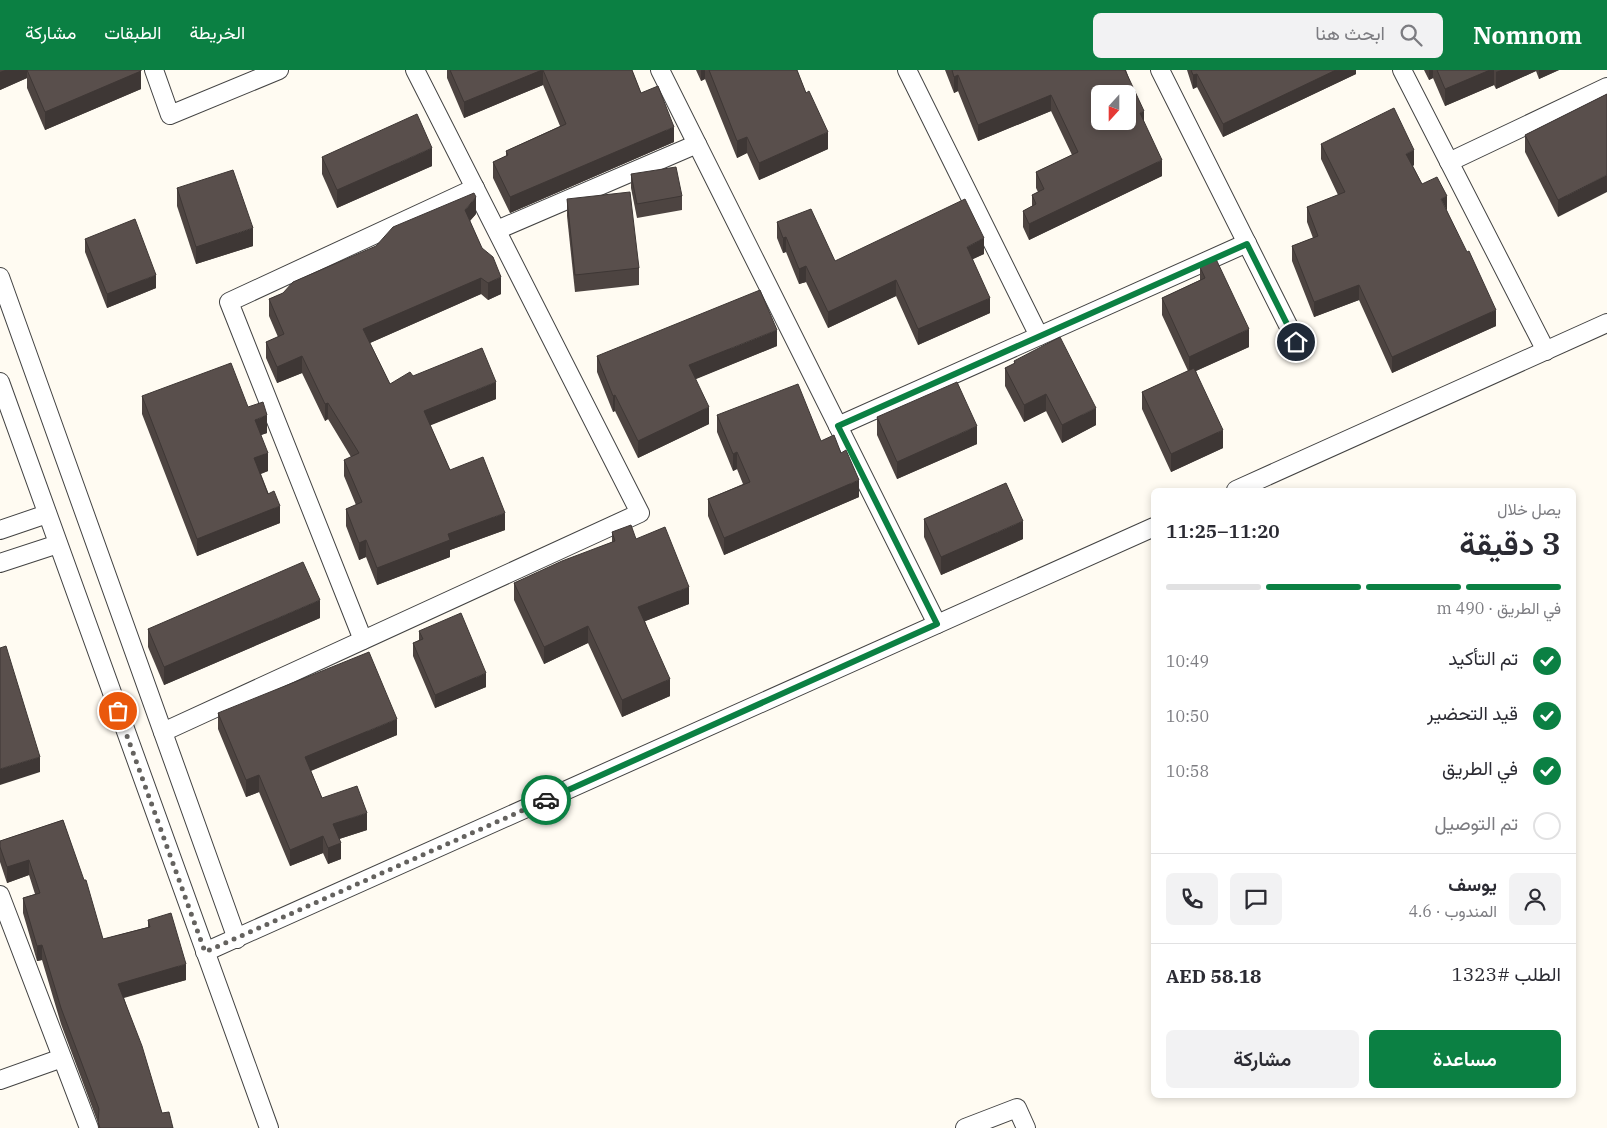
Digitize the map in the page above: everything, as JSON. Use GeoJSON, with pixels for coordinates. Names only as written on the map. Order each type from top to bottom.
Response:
{"type":"FeatureCollection","features":[{"type":"Feature","properties":{"kind":"street"},"geometry":{"type":"LineString","coordinates":[[154,70],[170,114],[279,70]]}},
{"type":"Feature","properties":{"kind":"street"},"geometry":{"type":"LineString","coordinates":[[163,732],[640,514],[415,70]]}},
{"type":"Feature","properties":{"kind":"street"},"geometry":{"type":"LineString","coordinates":[[660,70],[937,624]]}},
{"type":"Feature","properties":{"kind":"street"},"geometry":{"type":"LineString","coordinates":[[907,70],[1039,336]]}},
{"type":"Feature","properties":{"kind":"street"},"geometry":{"type":"LineString","coordinates":[[1160,70],[1296,342]]}},
{"type":"Feature","properties":{"kind":"street"},"geometry":{"type":"LineString","coordinates":[[1402,70],[1546,351]]}},
{"type":"Feature","properties":{"kind":"street"},"geometry":{"type":"LineString","coordinates":[[1449,162],[1607,87]]}},
{"type":"Feature","properties":{"kind":"street"},"geometry":{"type":"LineString","coordinates":[[497,230],[697,144]]}},
{"type":"Feature","properties":{"kind":"street"},"geometry":{"type":"LineString","coordinates":[[363,640],[229,302],[475,188]]}},
{"type":"Feature","properties":{"kind":"street"},"geometry":{"type":"LineString","coordinates":[[838,426],[1247,244]]}},
{"type":"Feature","properties":{"kind":"street"},"geometry":{"type":"LineString","coordinates":[[0,277],[237,938]]}},
{"type":"Feature","properties":{"kind":"street"},"geometry":{"type":"LineString","coordinates":[[1240,488],[1607,323]]}},
{"type":"Feature","properties":{"kind":"street"},"geometry":{"type":"LineString","coordinates":[[0,382],[269,1128]]}},
{"type":"Feature","properties":{"kind":"street"},"geometry":{"type":"LineString","coordinates":[[0,530],[47,514]]}},
{"type":"Feature","properties":{"kind":"street"},"geometry":{"type":"LineString","coordinates":[[205,952],[1151,528]]}},
{"type":"Feature","properties":{"kind":"street"},"geometry":{"type":"LineString","coordinates":[[0,563],[58,544]]}},
{"type":"Feature","properties":{"kind":"street"},"geometry":{"type":"LineString","coordinates":[[0,894],[4,916],[89,1128]]}},
{"type":"Feature","properties":{"kind":"street"},"geometry":{"type":"LineString","coordinates":[[0,1080],[62,1058]]}},
{"type":"Feature","properties":{"kind":"street"},"geometry":{"type":"LineString","coordinates":[[965,1128],[1017,1108],[1026,1128]]}},
{"type":"Feature","properties":{"kind":"building"},"geometry":{"type":"Polygon","coordinates":[[[27,70],[141,70],[141,71],[45,112],[27,70]]]}},
{"type":"Feature","properties":{"kind":"building"},"geometry":{"type":"Polygon","coordinates":[[[450,70],[542,70],[464,102],[450,70]]]}},
{"type":"Feature","properties":{"kind":"building"},"geometry":{"type":"Polygon","coordinates":[[[543,70],[632,70],[641,93],[658,86],[674,127],[510,197],[493,162],[508,155],[506,151],[566,124],[543,70]]]}},
{"type":"Feature","properties":{"kind":"building"},"geometry":{"type":"Polygon","coordinates":[[[709,70],[797,70],[806,93],[809,91],[828,132],[759,163],[747,137],[737,141],[709,70]]]}},
{"type":"Feature","properties":{"kind":"building"},"geometry":{"type":"Polygon","coordinates":[[[952,70],[1125,70],[1132,85],[1091,85],[1091,130],[1136,130],[1136,94],[1144,111],[1140,113],[1162,160],[1029,224],[1023,211],[1036,204],[1032,195],[1044,189],[1036,172],[1078,152],[1051,95],[978,125],[958,75],[954,77],[952,70]]]}},
{"type":"Feature","properties":{"kind":"building"},"geometry":{"type":"Polygon","coordinates":[[[1191,70],[1336,70],[1223,124],[1197,74],[1193,75],[1191,70]]]}},
{"type":"Feature","properties":{"kind":"building"},"geometry":{"type":"Polygon","coordinates":[[[1437,70],[1490,70],[1445,89],[1437,70]]]}},
{"type":"Feature","properties":{"kind":"building"},"geometry":{"type":"Polygon","coordinates":[[[1607,94],[1607,175],[1558,200],[1525,135],[1607,94]]]}},
{"type":"Feature","properties":{"kind":"building"},"geometry":{"type":"Polygon","coordinates":[[[1394,108],[1414,150],[1406,154],[1422,184],[1437,177],[1447,196],[1441,199],[1467,252],[1469,251],[1496,310],[1392,357],[1359,285],[1314,302],[1292,246],[1318,236],[1307,207],[1345,192],[1321,144],[1394,108]]]}},
{"type":"Feature","properties":{"kind":"building"},"geometry":{"type":"Polygon","coordinates":[[[417,114],[432,148],[337,190],[322,157],[417,114]]]}},
{"type":"Feature","properties":{"kind":"building"},"geometry":{"type":"Polygon","coordinates":[[[676,167],[682,196],[637,204],[631,174],[676,167]]]}},
{"type":"Feature","properties":{"kind":"building"},"geometry":{"type":"Polygon","coordinates":[[[233,170],[253,228],[196,247],[177,188],[233,170]]]}},
{"type":"Feature","properties":{"kind":"building"},"geometry":{"type":"Polygon","coordinates":[[[630,192],[639,268],[575,275],[567,199],[630,192]]]}},
{"type":"Feature","properties":{"kind":"building"},"geometry":{"type":"Polygon","coordinates":[[[474,193],[476,197],[465,210],[482,248],[493,257],[501,277],[488,283],[481,278],[363,329],[390,384],[410,372],[413,376],[482,348],[496,382],[424,411],[450,470],[483,457],[505,513],[448,534],[450,540],[377,568],[366,540],[359,543],[346,509],[362,502],[344,460],[359,453],[328,403],[325,404],[302,356],[277,367],[266,342],[284,334],[269,299],[283,293],[293,282],[376,246],[393,227],[474,193]]]}},
{"type":"Feature","properties":{"kind":"building"},"geometry":{"type":"Polygon","coordinates":[[[965,199],[984,238],[967,247],[990,298],[918,329],[896,280],[828,312],[806,266],[799,269],[786,237],[783,238],[777,222],[811,209],[835,261],[965,199]]]}},
{"type":"Feature","properties":{"kind":"building"},"geometry":{"type":"Polygon","coordinates":[[[135,219],[156,275],[107,294],[85,239],[135,219]]]}},
{"type":"Feature","properties":{"kind":"building"},"geometry":{"type":"Polygon","coordinates":[[[1216,259],[1249,329],[1189,357],[1162,298],[1205,278],[1200,267],[1216,259]]]}},
{"type":"Feature","properties":{"kind":"building"},"geometry":{"type":"Polygon","coordinates":[[[760,290],[777,330],[689,365],[709,407],[638,441],[615,395],[613,396],[597,356],[760,290]]]}},
{"type":"Feature","properties":{"kind":"building"},"geometry":{"type":"Polygon","coordinates":[[[1060,337],[1096,408],[1062,425],[1046,394],[1024,405],[1005,368],[1015,363],[1014,361],[1060,337]]]}},
{"type":"Feature","properties":{"kind":"building"},"geometry":{"type":"Polygon","coordinates":[[[231,363],[248,407],[263,402],[267,415],[255,420],[268,453],[254,458],[268,494],[274,491],[280,506],[197,539],[142,396],[231,363]]]}},
{"type":"Feature","properties":{"kind":"building"},"geometry":{"type":"Polygon","coordinates":[[[1194,368],[1223,430],[1171,454],[1142,392],[1194,368]]]}},
{"type":"Feature","properties":{"kind":"building"},"geometry":{"type":"Polygon","coordinates":[[[957,382],[977,426],[897,462],[877,417],[957,382]]]}},
{"type":"Feature","properties":{"kind":"building"},"geometry":{"type":"Polygon","coordinates":[[[798,384],[821,441],[834,435],[841,453],[846,450],[859,480],[724,538],[708,499],[750,482],[737,452],[733,454],[717,415],[798,384]]]}},
{"type":"Feature","properties":{"kind":"building"},"geometry":{"type":"Polygon","coordinates":[[[1006,483],[1023,521],[941,557],[924,519],[1006,483]]]}},
{"type":"Feature","properties":{"kind":"building"},"geometry":{"type":"Polygon","coordinates":[[[631,525],[636,539],[665,527],[689,587],[638,607],[670,679],[622,700],[588,626],[544,647],[514,583],[562,561],[615,541],[612,532],[631,525]]]}},
{"type":"Feature","properties":{"kind":"building"},"geometry":{"type":"Polygon","coordinates":[[[303,562],[320,600],[164,667],[148,629],[303,562]]]}},
{"type":"Feature","properties":{"kind":"building"},"geometry":{"type":"Polygon","coordinates":[[[461,613],[486,673],[435,695],[413,643],[423,639],[419,631],[461,613]]]}},
{"type":"Feature","properties":{"kind":"building"},"geometry":{"type":"Polygon","coordinates":[[[6,646],[40,757],[0,769],[0,648],[6,646]]]}},
{"type":"Feature","properties":{"kind":"building"},"geometry":{"type":"Polygon","coordinates":[[[369,652],[397,719],[305,757],[322,798],[357,786],[367,813],[333,824],[341,843],[328,848],[323,836],[290,850],[259,775],[246,780],[218,713],[369,652]]]}},
{"type":"Feature","properties":{"kind":"building"},"geometry":{"type":"Polygon","coordinates":[[[63,820],[84,880],[86,880],[103,939],[150,927],[148,920],[171,913],[186,964],[118,984],[142,1046],[162,1113],[169,1112],[173,1128],[100,1128],[98,1122],[99,1109],[61,1008],[42,945],[37,946],[23,898],[40,893],[29,860],[7,867],[0,847],[0,841],[63,820]]]}},
{"type":"Feature","properties":{"kind":"way so far"},"geometry":{"type":"LineString","coordinates":[[118,711],[205,952],[546,800]]}},
{"type":"Feature","properties":{"kind":"route"},"geometry":{"type":"LineString","coordinates":[[546,800],[937,624],[838,426],[1247,244],[1296,342]]}}]}
